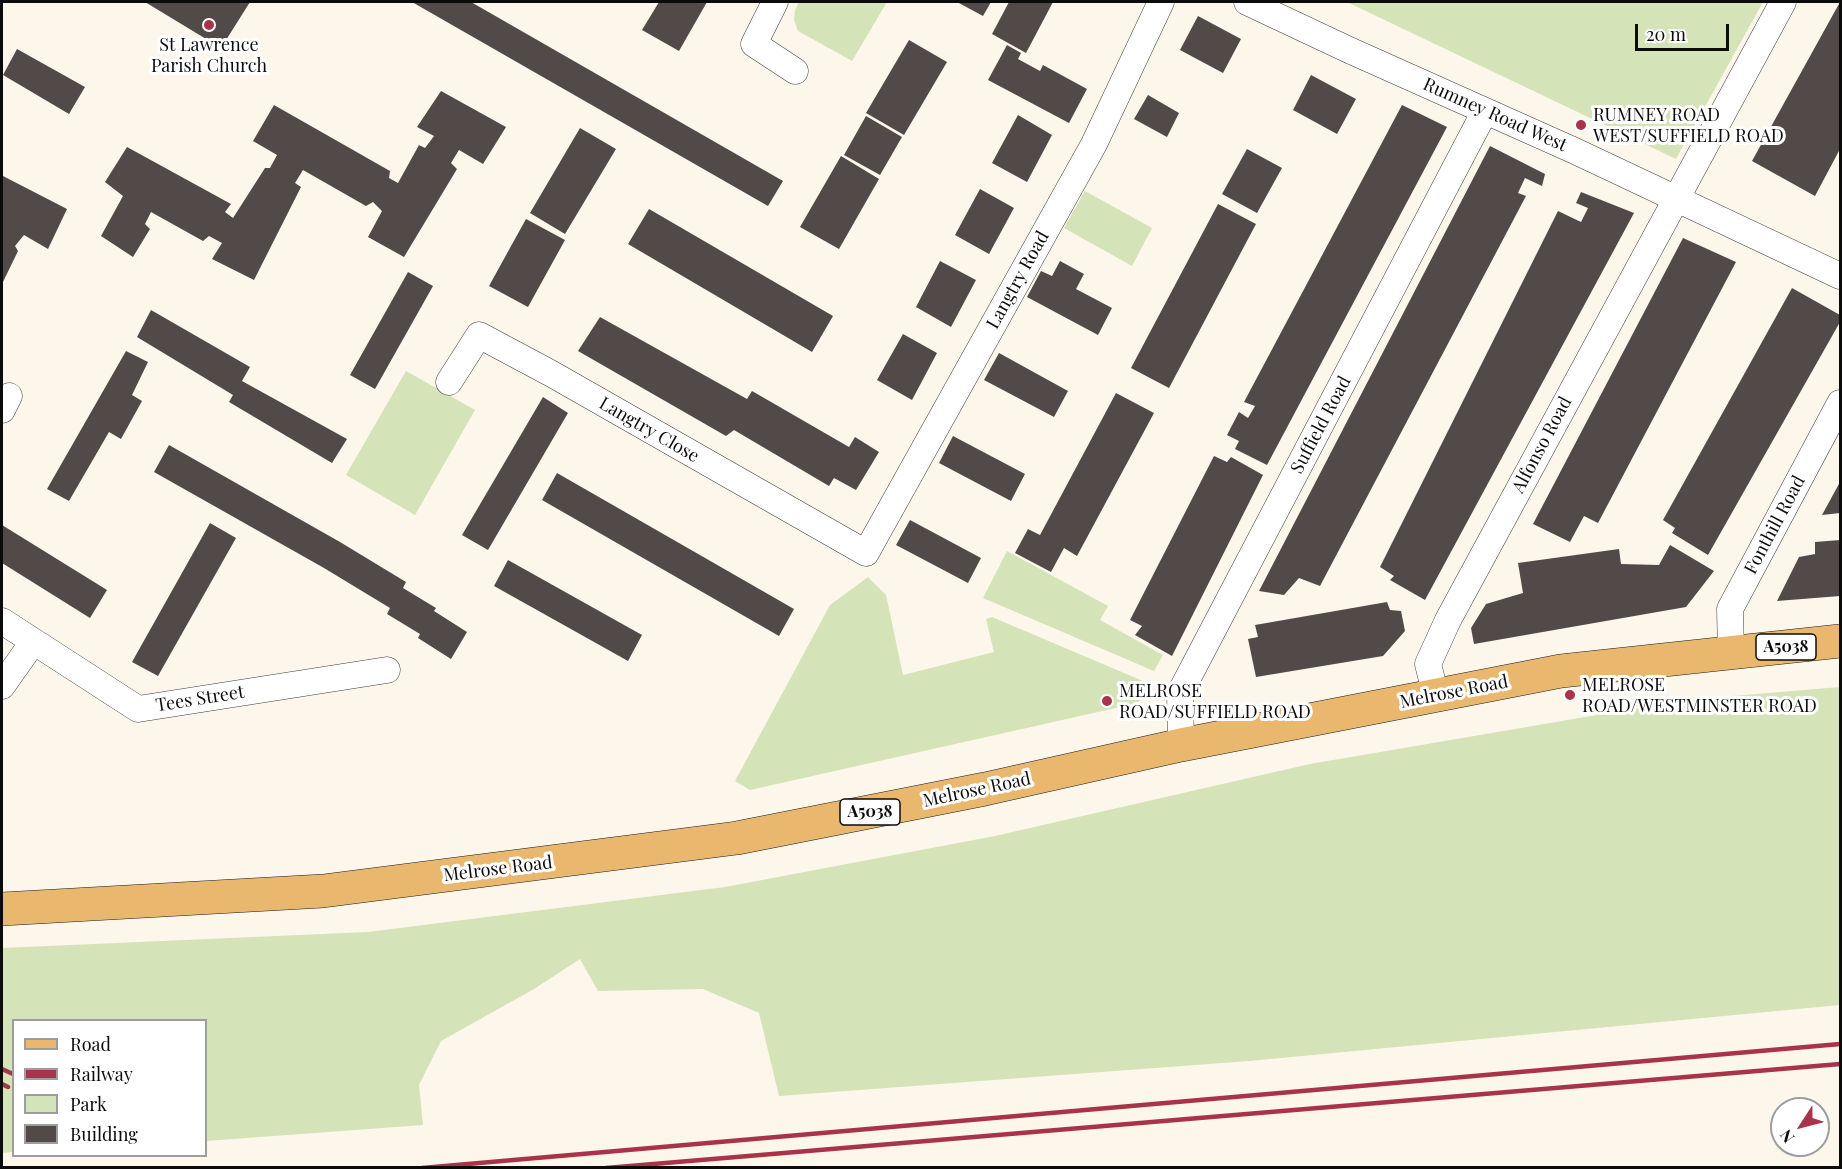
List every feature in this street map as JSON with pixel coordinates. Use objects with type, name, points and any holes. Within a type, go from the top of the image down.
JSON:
[{"type":"main road","name":"Melrose Road","points":[[2,909],[323,891],[728,840],[985,789],[1181,746],[1561,671],[1840,641]]},
{"type":"street","points":[[775,2],[754,44],[795,71]]},
{"type":"street","name":"Langtry Road","points":[[866,553],[1094,144],[1161,2]]},
{"type":"street","name":"Rumney Road West","points":[[1247,2],[1840,276]]},
{"type":"street","name":"Alfonso Road","points":[[1436,696],[1428,664],[1448,620],[1783,2]]},
{"type":"street","name":"Suffield Road","points":[[1181,746],[1179,693],[1485,111]]},
{"type":"street","name":"Langtry Close","points":[[448,382],[479,335],[552,374],[866,553]]},
{"type":"street","name":"Fonthill Road","points":[[1731,653],[1730,609],[1840,403]]},
{"type":"street","name":"Tees Street","points":[[2,621],[138,708],[387,670]]},
{"type":"street","points":[[2,686],[33,642]]},
{"type":"green space","points":[[799,2],[887,2],[852,61],[798,31],[794,20]]},
{"type":"green space","points":[[1347,2],[1763,2],[1676,159]]},
{"type":"green space","points":[[1085,191],[1152,228],[1132,266],[1064,228]]},
{"type":"green space","points":[[406,371],[475,410],[415,515],[346,475]]},
{"type":"green space","points":[[1007,551],[1108,606],[1100,620],[1163,655],[1154,671],[983,598]]},
{"type":"green space","points":[[868,577],[886,595],[903,675],[994,652],[986,619],[992,617],[1150,684],[1138,703],[750,790],[735,781],[830,605]]},
{"type":"green space","points":[[1840,687],[1840,1005],[1249,1061],[779,1096],[759,1013],[703,989],[598,991],[580,959],[534,989],[441,1041],[419,1085],[423,1125],[207,1141],[207,1019],[12,1019],[12,1152],[2,1153],[2,948],[368,932],[725,887],[995,836],[1310,764],[1685,700]]},
{"type":"building","name":"St Lawrence Parish Church","points":[[145,2],[250,2],[221,48]]},
{"type":"building","points":[[412,2],[471,2],[783,181],[768,206]]},
{"type":"building","points":[[659,2],[707,2],[679,51],[642,30]]},
{"type":"building","points":[[957,2],[991,2],[983,16]]},
{"type":"building","points":[[1009,2],[1053,2],[1026,53],[992,34]]},
{"type":"building","points":[[1840,2],[1840,149],[1815,196],[1752,161]]},
{"type":"building","points":[[1198,16],[1241,39],[1223,73],[1180,50]]},
{"type":"building","points":[[909,40],[947,62],[904,135],[866,113]]},
{"type":"building","points":[[1007,45],[1021,53],[1018,59],[1040,71],[1043,65],[1087,89],[1069,123],[988,80]]},
{"type":"building","points":[[17,49],[85,87],[69,114],[3,75]]},
{"type":"building","points":[[1311,75],[1356,99],[1337,134],[1293,110]]},
{"type":"building","points":[[441,91],[506,127],[483,164],[459,150],[451,163],[457,169],[404,257],[368,237],[382,211],[373,202],[366,206],[303,170],[295,183],[301,187],[254,280],[212,259],[222,243],[209,236],[203,241],[151,212],[145,224],[150,229],[133,257],[101,236],[123,196],[105,182],[127,147],[231,204],[225,212],[233,218],[265,168],[270,168],[277,155],[253,141],[274,105],[390,171],[389,178],[398,183],[419,145],[425,148],[434,136],[417,127]]},
{"type":"building","points":[[1148,95],[1179,113],[1167,137],[1134,119]]},
{"type":"building","points":[[1402,105],[1447,127],[1267,465],[1235,449],[1239,441],[1227,435],[1239,412],[1248,418],[1255,406],[1244,402]]},
{"type":"building","points":[[1018,115],[1052,135],[1027,182],[992,163]]},
{"type":"building","points":[[866,116],[902,137],[880,175],[844,155]]},
{"type":"building","points":[[580,128],[616,149],[565,234],[530,213]]},
{"type":"building","points":[[1490,146],[1545,174],[1542,186],[1525,178],[1518,193],[1526,196],[1320,586],[1299,578],[1284,595],[1259,591]]},
{"type":"building","points":[[1247,149],[1282,168],[1257,213],[1222,194]]},
{"type":"building","points":[[841,156],[879,179],[839,249],[800,227]]},
{"type":"building","points":[[3,176],[67,209],[48,249],[24,235],[15,246],[18,251],[2,284]]},
{"type":"building","points":[[980,189],[1014,208],[989,254],[955,235]]},
{"type":"building","points":[[1581,192],[1634,213],[1425,600],[1390,580],[1394,576],[1380,567],[1558,211],[1581,222],[1588,208],[1576,203]]},
{"type":"building","points":[[1218,204],[1256,224],[1169,388],[1131,368]]},
{"type":"building","points":[[649,209],[833,316],[812,352],[628,244]]},
{"type":"building","points":[[526,219],[565,240],[528,307],[489,286]]},
{"type":"building","points":[[1683,238],[1736,262],[1598,523],[1584,516],[1570,542],[1533,524]]},
{"type":"building","points":[[940,261],[976,280],[951,327],[916,307]]},
{"type":"building","points":[[1060,261],[1084,274],[1076,289],[1112,308],[1098,335],[1027,297],[1041,271],[1052,276]]},
{"type":"building","points":[[408,272],[433,286],[375,389],[350,375]]},
{"type":"building","points":[[1792,288],[1840,315],[1840,322],[1708,555],[1672,533],[1675,528],[1663,520]]},
{"type":"building","points":[[151,310],[250,367],[242,381],[347,439],[332,463],[229,402],[233,395],[137,337]]},
{"type":"building","points":[[600,317],[747,399],[752,391],[849,447],[855,437],[879,452],[856,490],[834,478],[829,486],[734,430],[726,436],[578,351]]},
{"type":"building","points":[[903,334],[937,353],[912,400],[877,380]]},
{"type":"building","points":[[126,351],[148,362],[132,395],[142,401],[121,439],[109,432],[69,501],[47,489]]},
{"type":"building","points":[[999,353],[1068,391],[1054,417],[984,380]]},
{"type":"building","points":[[1116,393],[1154,413],[1077,556],[1064,548],[1051,572],[1015,553],[1028,529],[1040,535]]},
{"type":"building","points":[[543,397],[568,413],[488,550],[462,535]]},
{"type":"building","points":[[953,436],[1025,474],[1011,501],[939,463]]},
{"type":"building","points":[[169,445],[406,582],[403,588],[436,608],[434,611],[467,632],[451,659],[418,638],[420,634],[387,614],[390,608],[154,472]]},
{"type":"building","points":[[1214,456],[1227,462],[1231,457],[1263,475],[1172,656],[1135,635],[1142,626],[1130,620]]},
{"type":"building","points":[[557,473],[794,609],[779,636],[542,500]]},
{"type":"building","points":[[1840,482],[1840,513],[1822,515]]},
{"type":"building","points":[[910,520],[981,558],[968,583],[896,545]]},
{"type":"building","points":[[210,523],[236,538],[158,676],[132,662]]},
{"type":"building","points":[[2,525],[107,590],[90,618],[2,563]]},
{"type":"building","points":[[1840,540],[1840,596],[1777,601],[1799,557],[1815,554],[1815,542]]},
{"type":"building","points":[[1670,545],[1714,571],[1686,607],[1474,644],[1471,628],[1486,604],[1523,593],[1518,563],[1619,549],[1621,564],[1659,565]]},
{"type":"building","points":[[508,560],[642,635],[628,661],[494,586]]},
{"type":"building","points":[[1387,602],[1390,610],[1401,611],[1405,631],[1383,656],[1256,677],[1248,639],[1258,637],[1255,625]]},
{"type":"railway","points":[[422,1168],[1840,1044]]},
{"type":"railway","points":[[606,1168],[1840,1064]]},
{"type":"railway","points":[[2,1069],[12,1074]]},
{"type":"railway","points":[[2,1084],[8,1087]]},
{"type":"place","name":"St Lawrence Parish Church","points":[[209,25]]},
{"type":"place","name":"RUMNEY ROAD WEST/SUFFIELD ROAD","points":[[1581,125]]},
{"type":"place","name":"MELROSE ROAD/WESTMINSTER ROAD","points":[[1570,695]]},
{"type":"place","name":"MELROSE ROAD/SUFFIELD ROAD","points":[[1107,701]]}]
